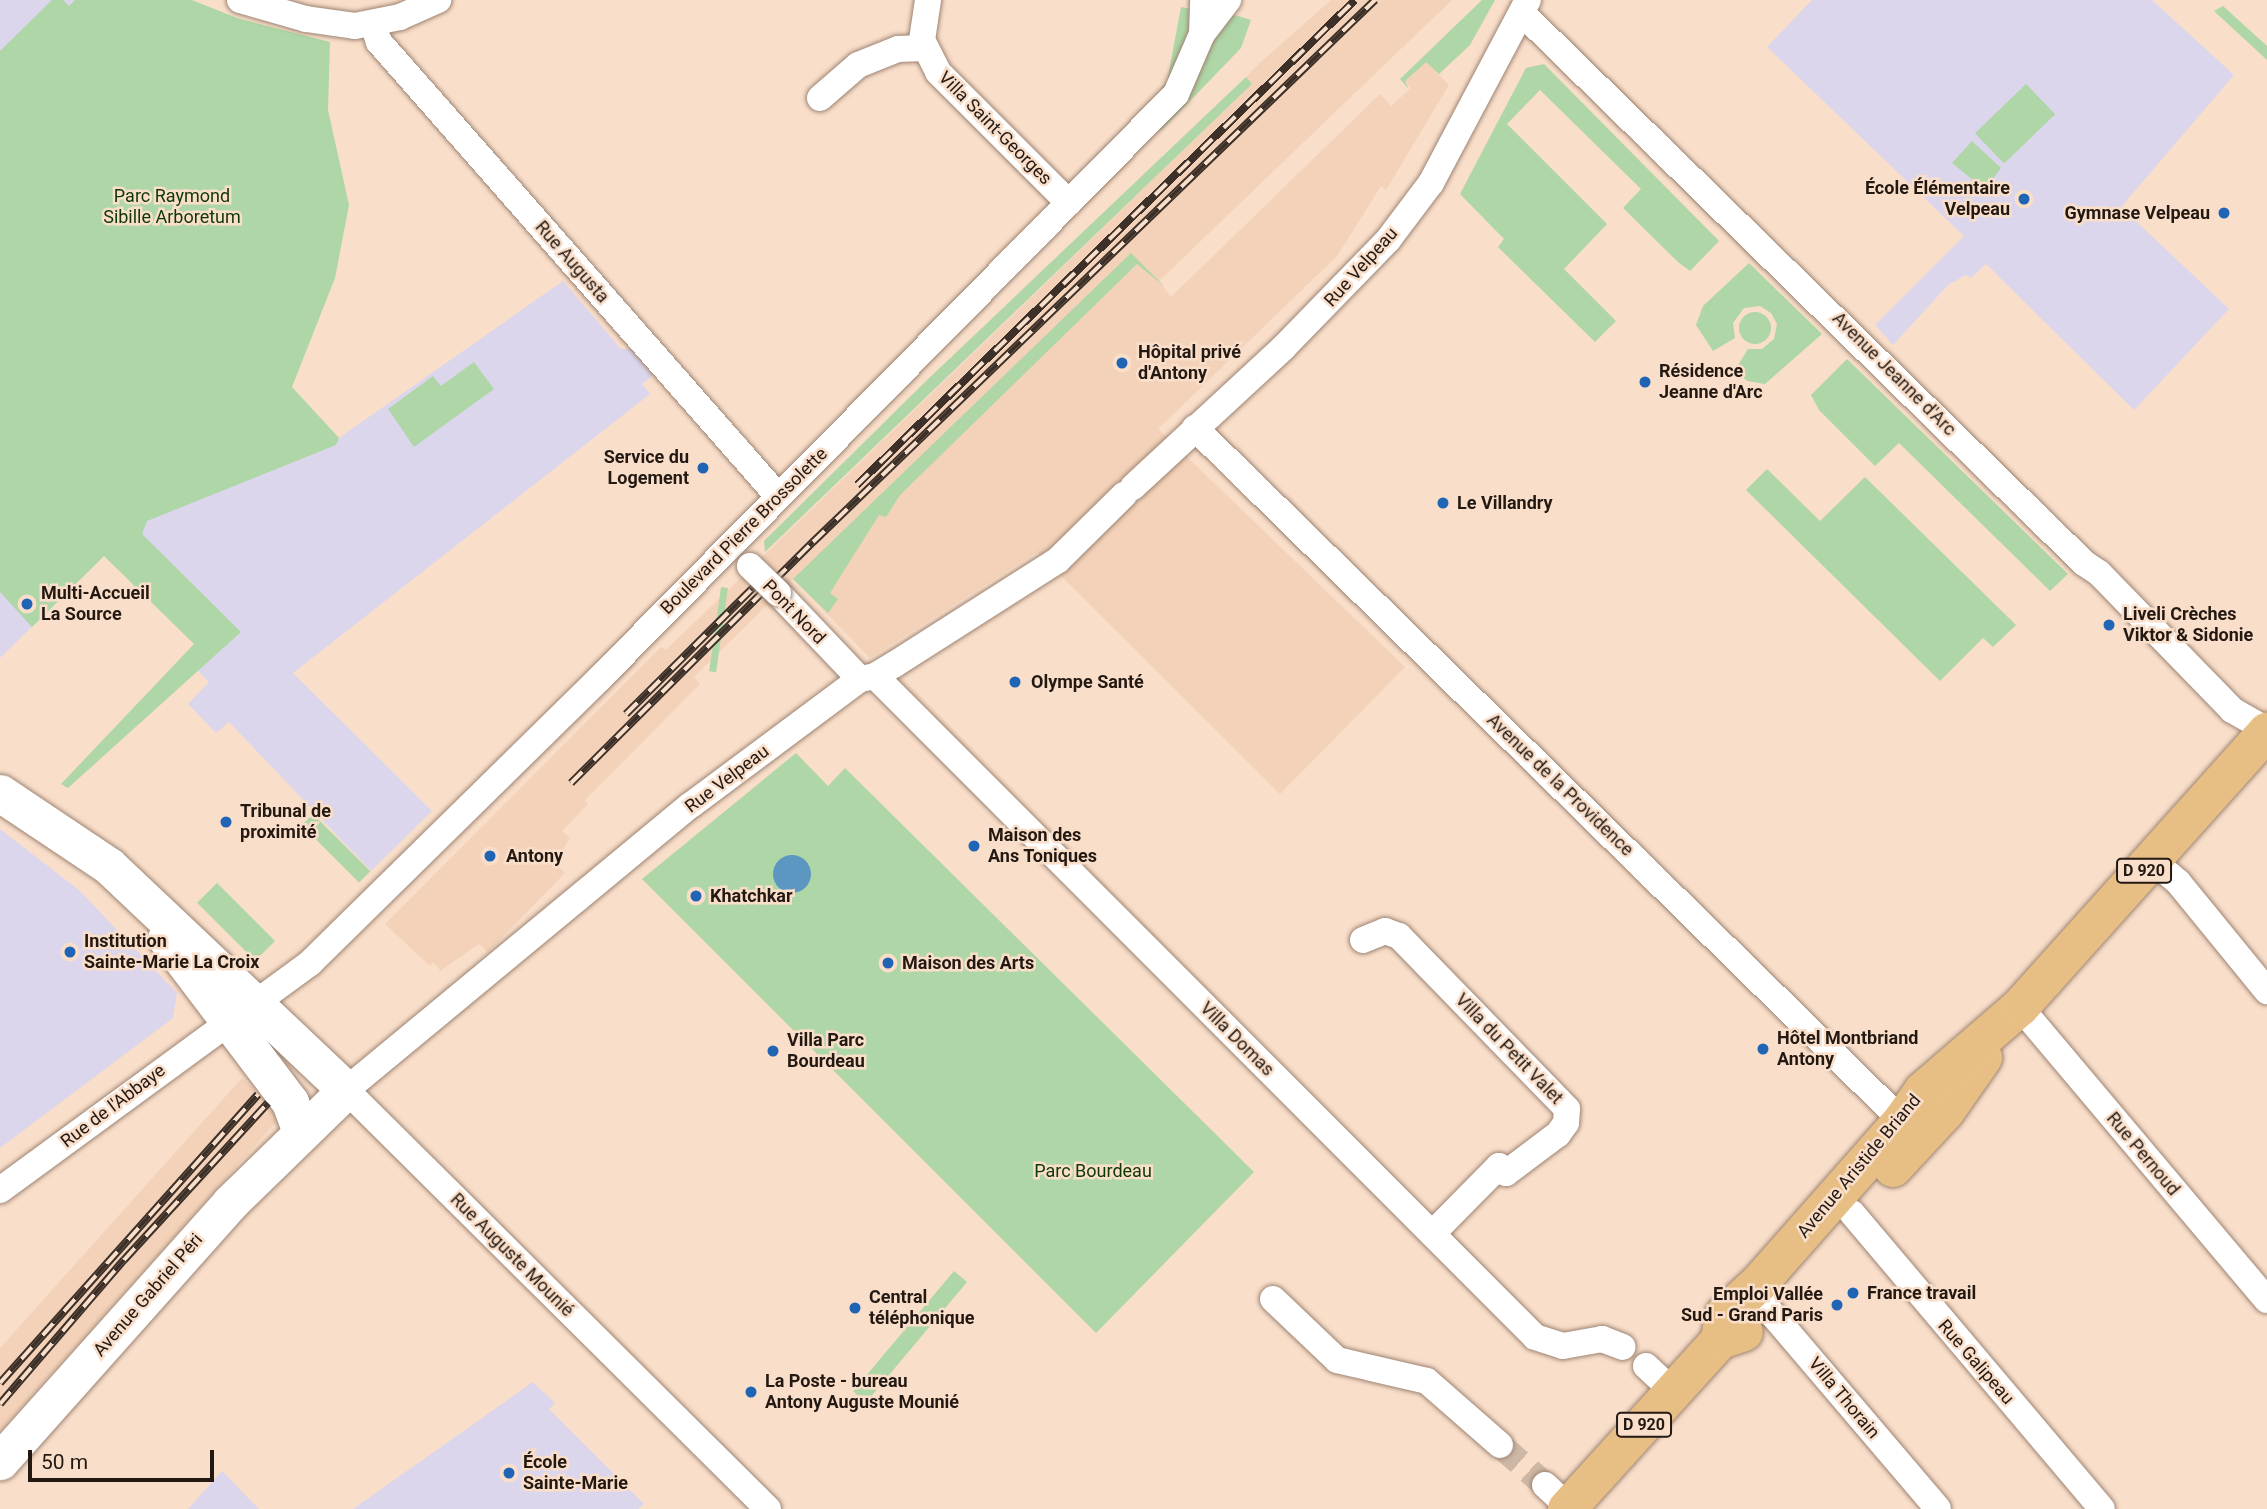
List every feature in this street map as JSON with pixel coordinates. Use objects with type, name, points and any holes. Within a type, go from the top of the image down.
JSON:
[{"type":"main road","name":"Avenue Aristide Briand","points":[[1560,1500],[1674,1392],[1720,1340],[1724,1315],[1764,1296],[1852,1213],[1905,1136],[1923,1091],[2020,1007],[2267,731]]},
{"type":"main road","points":[[0,793],[48,821],[125,880],[241,1012],[290,1102],[301,1133]]},
{"type":"main road","name":"Rue Auguste Mounié","points":[[241,1012],[346,1090]]},
{"type":"main road","name":"Avenue Gabriel Péri","points":[[0,1461],[230,1203],[346,1090]]},
{"type":"main road","name":"Avenue Aristide Briand","points":[[1764,1296],[1905,1136]]},
{"type":"street","points":[[240,0],[336,24],[373,24],[438,0]]},
{"type":"street","points":[[821,98],[858,65],[898,49],[925,48],[922,23],[928,0]]},
{"type":"street","name":"Boulevard Pierre Brossolette","points":[[241,1012],[337,937],[1176,94],[1202,34],[1203,0]]},
{"type":"street","points":[[1202,34],[1228,0]]},
{"type":"street","name":"Rue Velpeau","points":[[346,1090],[691,805],[868,678],[1058,560],[1128,491],[1301,331],[1388,240],[1431,183],[1525,7]]},
{"type":"street","name":"Avenue Jeanne d'Arc","points":[[1525,7],[2084,563],[2099,573],[2232,710],[2267,731]]},
{"type":"street","name":"Rue Augusta","points":[[373,24],[379,42],[778,496]]},
{"type":"street","name":"Villa Saint-Georges","points":[[925,48],[938,72],[1069,204]]},
{"type":"street","name":"Avenue de la Providence","points":[[1195,428],[1905,1136]]},
{"type":"street","name":"Pont Nord","points":[[729,545],[868,678]]},
{"type":"street","name":"Villa Domas","points":[[868,678],[1535,1337],[1563,1346],[1602,1339],[1623,1347]]},
{"type":"street","points":[[2153,861],[2183,888],[2267,991]]},
{"type":"street","name":"Villa du Petit Valet","points":[[1363,940],[1385,931],[1399,936],[1567,1109],[1566,1123],[1558,1134],[1506,1173],[1499,1166],[1432,1234]]},
{"type":"street","name":"Rue Pernoud","points":[[2020,1007],[2267,1300]]},
{"type":"street","name":"Rue de l'Abbaye","points":[[0,1189],[241,1012]]},
{"type":"street","name":"Rue Auguste Mounié","points":[[346,1090],[768,1509]]},
{"type":"street","name":"Rue Galipeau","points":[[1852,1213],[2102,1509]]},
{"type":"street","name":"Villa Thorain","points":[[1764,1296],[1938,1509]]},
{"type":"street","points":[[1273,1299],[1337,1360],[1427,1381],[1500,1445]]},
{"type":"street","points":[[1646,1367],[1674,1392]]},
{"type":"shaded area","points":[[0,0],[81,0],[0,96]]},
{"type":"shaded area","name":"Hôpital privé d'Antony","points":[[1331,0],[1452,0],[1159,281],[1171,297],[1380,94],[1391,106],[1411,88],[1405,81],[1426,61],[1449,85],[1386,190],[1381,186],[1337,256],[1158,429],[1405,667],[1280,794],[1037,552],[870,658],[793,579],[694,677],[700,684],[585,800],[588,804],[562,831],[570,838],[555,863],[565,873],[488,952],[479,944],[437,973],[440,969],[433,962],[430,966],[385,924],[661,647],[666,650],[1252,84],[1246,77]]},
{"type":"shaded area","name":"École Élémentaire Velpeau","points":[[1812,0],[2152,0],[2234,75],[2121,207],[2229,309],[2134,410],[1986,264],[1971,278],[1966,275],[1948,285],[1893,345],[1875,325],[1964,236],[1767,47]]},
{"type":"shaded area","points":[[563,281],[621,349],[631,349],[653,375],[642,384],[650,394],[293,673],[432,811],[371,871],[229,722],[216,733],[188,704],[209,682],[196,669],[211,656],[141,534],[147,520],[336,445],[339,438]]},
{"type":"shaded area","name":"Multi-Accueil La Source","points":[[0,535],[99,561],[0,658]]},
{"type":"shaded area","name":"Institution Sainte-Marie La Croix","points":[[0,829],[80,891],[177,993],[173,1018],[0,1148]]},
{"type":"shaded area","points":[[242,1078],[272,1106],[276,1122],[0,1431],[0,1348]]},
{"type":"shaded area","name":"École Sainte-Marie","points":[[533,1382],[555,1403],[549,1409],[644,1504],[638,1509],[353,1509]]},
{"type":"shaded area","points":[[222,1471],[259,1509],[188,1509]]},
{"type":"green space","name":"Parc Raymond Sibille Arboretum","points":[[52,0],[63,0],[69,6],[75,0],[192,0],[237,18],[330,42],[328,110],[349,205],[335,278],[292,387],[339,438],[336,445],[147,521],[142,534],[241,632],[68,788],[61,784],[194,644],[104,556],[32,627],[0,592],[0,51]]},
{"type":"green space","points":[[1482,0],[1495,0],[1470,45],[1439,74],[1426,62],[1405,81],[1409,89],[1400,79]]},
{"type":"green space","points":[[2223,6],[2267,46],[2267,60],[2214,11]]},
{"type":"green space","points":[[1181,7],[1197,10],[1169,92],[1161,88],[1167,82]]},
{"type":"green space","points":[[1235,15],[1251,20],[1241,48],[1161,131],[1157,124],[1226,19]]},
{"type":"green space","points":[[1544,64],[1719,241],[1690,271],[1678,262],[1623,208],[1641,189],[1540,90],[1507,124],[1607,224],[1564,269],[1616,321],[1595,342],[1498,247],[1504,239],[1460,194],[1526,68]]},
{"type":"green space","points":[[1246,77],[1252,84],[765,552],[764,541],[925,382]]},
{"type":"green space","points":[[2026,84],[2055,114],[2004,164],[1975,133]]},
{"type":"green space","points":[[1972,141],[2001,168],[1985,190],[1952,163]]},
{"type":"green space","points":[[1131,253],[1165,287],[1137,264],[900,495],[886,517],[879,515],[830,593],[838,599],[828,613],[793,579]]},
{"type":"green space","points":[[1749,263],[1822,334],[1765,384],[1747,381],[1735,370],[1748,349],[1762,349],[1774,339],[1777,324],[1771,313],[1760,306],[1744,308],[1733,323],[1735,338],[1713,351],[1696,325],[1703,306]]},
{"type":"green space","points":[[1755,312],[1766,317],[1771,328],[1766,339],[1755,344],[1744,339],[1739,328],[1744,317]]},
{"type":"green space","points":[[1847,359],[2068,574],[2050,591],[1899,443],[1875,466],[1819,410],[1811,395]]},
{"type":"green space","points":[[474,362],[494,389],[414,447],[388,409],[433,376],[441,386]]},
{"type":"green space","points":[[1767,469],[1820,521],[1865,477],[2016,625],[1993,647],[1983,638],[1940,681],[1746,490]]},
{"type":"green space","points":[[721,587],[728,588],[716,672],[709,671]]},
{"type":"green space","name":"Parc Bourdeau","points":[[796,753],[828,786],[845,768],[1254,1172],[1096,1333],[642,879]]},
{"type":"green space","points":[[313,814],[370,871],[359,883],[302,825]]},
{"type":"green space","points":[[217,883],[275,941],[255,961],[197,903]]},
{"type":"green space","points":[[954,1271],[967,1282],[866,1402],[853,1391]]},
{"type":"water","points":[[792,855],[805,861],[811,874],[805,887],[792,893],[779,887],[773,874],[779,861]]},
{"type":"tunnel","points":[[1500,1445],[1545,1485]]},
{"type":"railway","points":[[857,485],[1355,0]]},
{"type":"railway","points":[[571,783],[813,542],[1375,0]]},
{"type":"railway","points":[[626,714],[770,571]]},
{"type":"railway","points":[[0,1383],[258,1094]]},
{"type":"railway","points":[[0,1404],[124,1260],[268,1103]]},
{"type":"place","name":"École Élémentaire Velpeau","points":[[2024,199]]},
{"type":"place","name":"Gymnase Velpeau","points":[[2224,213]]},
{"type":"place","name":"Hôpital privé d'Antony","points":[[1122,363]]},
{"type":"place","name":"Résidence Jeanne d'Arc","points":[[1645,382]]},
{"type":"place","name":"Service du Logement","points":[[703,468]]},
{"type":"place","name":"Le Villandry","points":[[1443,503]]},
{"type":"place","name":"Multi-Accueil La Source","points":[[27,604]]},
{"type":"place","name":"Liveli Crèches Viktor & Sidonie","points":[[2109,625]]},
{"type":"place","name":"Olympe Santé","points":[[1015,682]]},
{"type":"place","name":"Tribunal de proximité","points":[[226,822]]},
{"type":"place","name":"Maison des Ans Toniques","points":[[974,846]]},
{"type":"place","name":"Antony","points":[[490,856]]},
{"type":"place","name":"Khatchkar","points":[[696,896]]},
{"type":"place","name":"Institution Sainte-Marie La Croix","points":[[70,952]]},
{"type":"place","name":"Maison des Arts","points":[[888,963]]},
{"type":"place","name":"Hôtel Montbriand Antony","points":[[1763,1049]]},
{"type":"place","name":"Villa Parc Bourdeau","points":[[773,1051]]},
{"type":"place","name":"France travail","points":[[1853,1293]]},
{"type":"place","name":"Emploi Vallée Sud - Grand Paris","points":[[1837,1305]]},
{"type":"place","name":"Central téléphonique","points":[[855,1308]]},
{"type":"place","name":"La Poste - bureau Antony Auguste Mounié","points":[[751,1392]]},
{"type":"place","name":"École Sainte-Marie","points":[[509,1473]]}]
